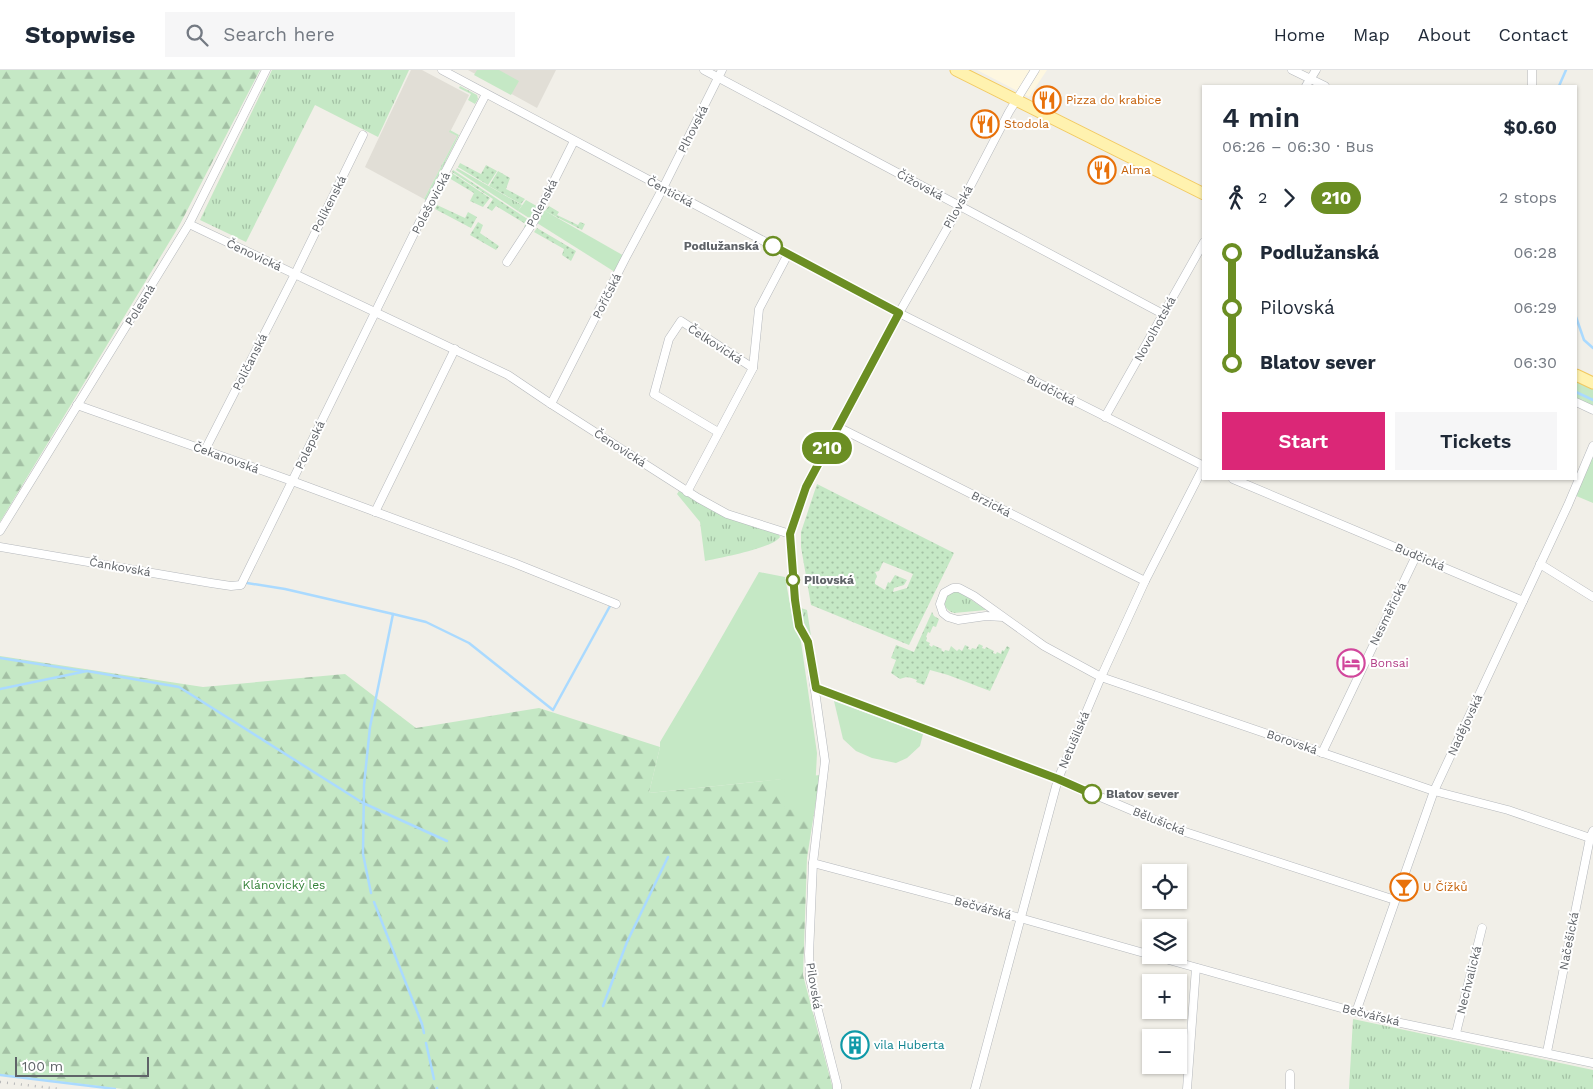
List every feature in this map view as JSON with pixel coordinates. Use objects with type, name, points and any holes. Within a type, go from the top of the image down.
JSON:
[{"type":"main road","points":[[956,70],[1202,193]]},
{"type":"main road","points":[[1577,375],[1593,383]]},
{"type":"street","name":"Polesná","points":[[0,531],[189,224],[266,70]]},
{"type":"street","name":"Čentická","points":[[442,70],[899,313]]},
{"type":"street","name":"Čížovská","points":[[704,70],[720,74],[960,206],[1163,314]]},
{"type":"street","name":"Pilovská","points":[[838,1088],[810,979],[809,954],[814,863],[825,762],[808,642],[799,626],[795,600],[790,534],[806,487],[899,313],[960,206],[1015,100],[1035,70]]},
{"type":"street","points":[[1292,70],[1309,83],[1316,70]]},
{"type":"street","points":[[1532,70],[1532,85]]},
{"type":"street","name":"Plhovská","points":[[663,188],[720,74]]},
{"type":"street","name":"Polešovická","points":[[376,311],[486,94]]},
{"type":"street","name":"Políkenská","points":[[295,274],[363,135]]},
{"type":"street","name":"Polenská","points":[[507,262],[534,221],[574,141]]},
{"type":"street","name":"Poříčská","points":[[551,404],[663,188]]},
{"type":"street","name":"Čenovická","points":[[189,224],[508,375],[687,492],[726,514],[790,534]]},
{"type":"street","name":"Novolhotská","points":[[1105,417],[1202,246]]},
{"type":"street","points":[[687,492],[753,368],[759,309],[788,254]]},
{"type":"street","name":"Poličanská","points":[[205,450],[295,274]]},
{"type":"street","name":"Polepská","points":[[243,582],[376,311]]},
{"type":"street","name":"Budčická","points":[[899,313],[1202,465]]},
{"type":"street","name":"Čelkovická","points":[[718,432],[654,394],[669,339],[681,321],[753,368]]},
{"type":"street","points":[[375,512],[455,349]]},
{"type":"street","points":[[1577,402],[1593,410]]},
{"type":"street","name":"Čekanovská","points":[[78,405],[292,481],[616,604]]},
{"type":"street","name":"Brzická","points":[[838,427],[1144,581]]},
{"type":"street","name":"Nadějovská","points":[[1356,1012],[1434,791],[1568,505],[1593,446]]},
{"type":"street","name":"Netušilská","points":[[975,1089],[1058,779],[1144,581],[1202,470]]},
{"type":"street","name":"Budčická","points":[[1235,480],[1523,601]]},
{"type":"street","name":"Čankovská","points":[[0,547],[210,583],[231,586],[243,582]]},
{"type":"street","name":"Nesměřická","points":[[1322,753],[1416,556]]},
{"type":"street","points":[[1540,564],[1593,597]]},
{"type":"street","name":"Borovská","points":[[1003,617],[986,616],[954,619],[943,613],[940,604],[947,590],[959,588],[974,596],[1044,646],[1101,677],[1434,791],[1508,810],[1592,836]]},
{"type":"street","name":"Bělušická","points":[[816,688],[1058,779],[1176,829],[1395,900]]},
{"type":"street","name":"Načešická","points":[[1547,1052],[1592,836]]},
{"type":"street","name":"Bečvářská","points":[[814,863],[1142,952]]},
{"type":"street","name":"Nechvalická","points":[[1456,1033],[1482,928]]},
{"type":"street","name":"Bečvářská","points":[[1182,964],[1377,1018],[1593,1063]]},
{"type":"street","points":[[1187,1089],[1196,968]]},
{"type":"street","points":[[1290,1074],[1290,1089]]},
{"type":"shaded area","points":[[411,70],[422,70],[469,95],[450,132],[457,136],[424,199],[365,167]]},
{"type":"shaded area","points":[[468,70],[556,70],[537,108]]},
{"type":"shaded area","points":[[977,70],[1047,70],[1029,97]]},
{"type":"green space","points":[[0,70],[260,70],[179,226],[0,522]]},
{"type":"green space","points":[[272,70],[409,70],[378,137],[315,105],[246,242],[200,220]]},
{"type":"green space","points":[[477,70],[499,70],[519,81],[511,95],[474,75]]},
{"type":"green space","points":[[460,86],[477,95],[478,99],[475,104],[468,100],[471,94],[459,88]]},
{"type":"green space","points":[[450,130],[459,135],[426,200],[424,199],[457,136],[449,132]]},
{"type":"green space","points":[[460,163],[481,174],[486,165],[497,171],[488,185],[458,167]]},
{"type":"green space","points":[[457,168],[522,205],[518,211],[456,170]]},
{"type":"green space","points":[[453,170],[532,222],[526,228],[524,227],[527,221],[524,223],[496,206],[492,211],[487,208],[493,199],[452,172]]},
{"type":"green space","points":[[498,171],[510,178],[506,189],[525,199],[521,204],[489,186]]},
{"type":"green space","points":[[452,173],[490,198],[483,207],[470,201],[474,193],[449,178]]},
{"type":"green space","points":[[526,200],[626,257],[618,274],[518,211]]},
{"type":"green space","points":[[437,205],[465,218],[468,212],[477,217],[471,228],[435,209]]},
{"type":"green space","points":[[549,206],[559,212],[557,215],[578,225],[580,222],[585,224],[582,230],[545,211]]},
{"type":"green space","points":[[478,222],[483,225],[480,233],[499,246],[496,250],[470,235]]},
{"type":"green space","points":[[537,228],[576,251],[571,261],[562,255],[564,249],[534,232]]},
{"type":"green space","points":[[1577,375],[1593,383],[1593,410],[1577,402]]},
{"type":"green space","points":[[1593,452],[1593,503],[1574,495]]},
{"type":"green space","points":[[817,484],[954,553],[909,645],[811,605],[801,547],[801,532]],"holes":[[[883,562],[913,574],[907,588],[893,592],[894,588],[904,585],[907,580],[895,575],[890,583],[888,582],[885,590],[875,584],[877,576],[875,572],[879,571]]]},
{"type":"green space","points":[[679,491],[723,515],[778,533],[780,537],[757,549],[705,561],[700,522],[677,494]]},
{"type":"green space","points":[[759,572],[785,577],[795,631],[800,635],[817,753],[814,812],[785,809],[784,779],[649,793],[660,742]]},
{"type":"green space","points":[[956,591],[986,610],[951,612],[946,608],[945,601],[947,595]]},
{"type":"green space","points":[[801,608],[807,610],[811,636],[803,621]]},
{"type":"green space","points":[[932,612],[939,619],[936,627],[933,626],[926,637],[926,641],[932,647],[933,645],[944,652],[945,650],[949,651],[951,646],[957,651],[959,649],[962,651],[965,645],[971,650],[972,648],[976,649],[979,644],[983,646],[982,648],[985,649],[986,647],[996,654],[997,652],[1001,654],[1002,650],[1004,651],[1007,646],[1010,648],[990,691],[930,670],[924,685],[910,678],[900,679],[891,673],[896,660],[891,658],[896,645],[914,652]]},
{"type":"green space","name":"Klánovický les","points":[[0,656],[203,687],[345,674],[416,728],[539,708],[660,747],[649,793],[820,775],[807,858],[803,975],[833,1089],[123,1089],[0,1074]]},
{"type":"green space","points":[[834,701],[923,734],[920,746],[907,758],[896,763],[872,758],[856,751],[843,739]]},
{"type":"green space","points":[[1353,1019],[1593,1070],[1593,1089],[1349,1089]]},
{"type":"waterway","points":[[1559,85],[1566,70]]},
{"type":"waterway","points":[[1577,320],[1584,340],[1593,348]]},
{"type":"waterway","points":[[1577,392],[1593,400]]},
{"type":"waterway","points":[[247,583],[285,589],[393,614],[370,727],[364,785],[363,854],[371,893]]},
{"type":"waterway","points":[[393,614],[426,622],[469,643],[553,710],[610,606]]},
{"type":"waterway","points":[[0,658],[83,671]]},
{"type":"waterway","points":[[0,689],[87,671],[179,687],[363,803],[447,841]]},
{"type":"waterway","points":[[603,1006],[627,942],[668,857]]},
{"type":"waterway","points":[[374,902],[424,1033]]},
{"type":"waterway","points":[[426,1043],[434,1079]]},
{"type":"waterway","points":[[0,1075],[115,1089]]},
{"type":"railway","points":[[0,1082],[60,1089]]},
{"type":"bus line","name":"210","points":[[773,246],[899,313],[806,487],[790,534],[799,626],[808,642],[816,688],[1058,779],[1092,794]]},
{"type":"place","name":"Pizza do krabice","points":[[1047,100]]},
{"type":"place","name":"Stodola","points":[[985,124]]},
{"type":"place","name":"Alma","points":[[1102,170]]},
{"type":"place","name":"Podlužanská","points":[[773,246]]},
{"type":"place","name":"Pilovská","points":[[793,580]]},
{"type":"place","name":"Bonsai","points":[[1351,663]]},
{"type":"place","name":"Blatov sever","points":[[1092,794]]},
{"type":"place","name":"U Čížků","points":[[1404,887]]},
{"type":"place","name":"vila Huberta","points":[[855,1045]]}]
